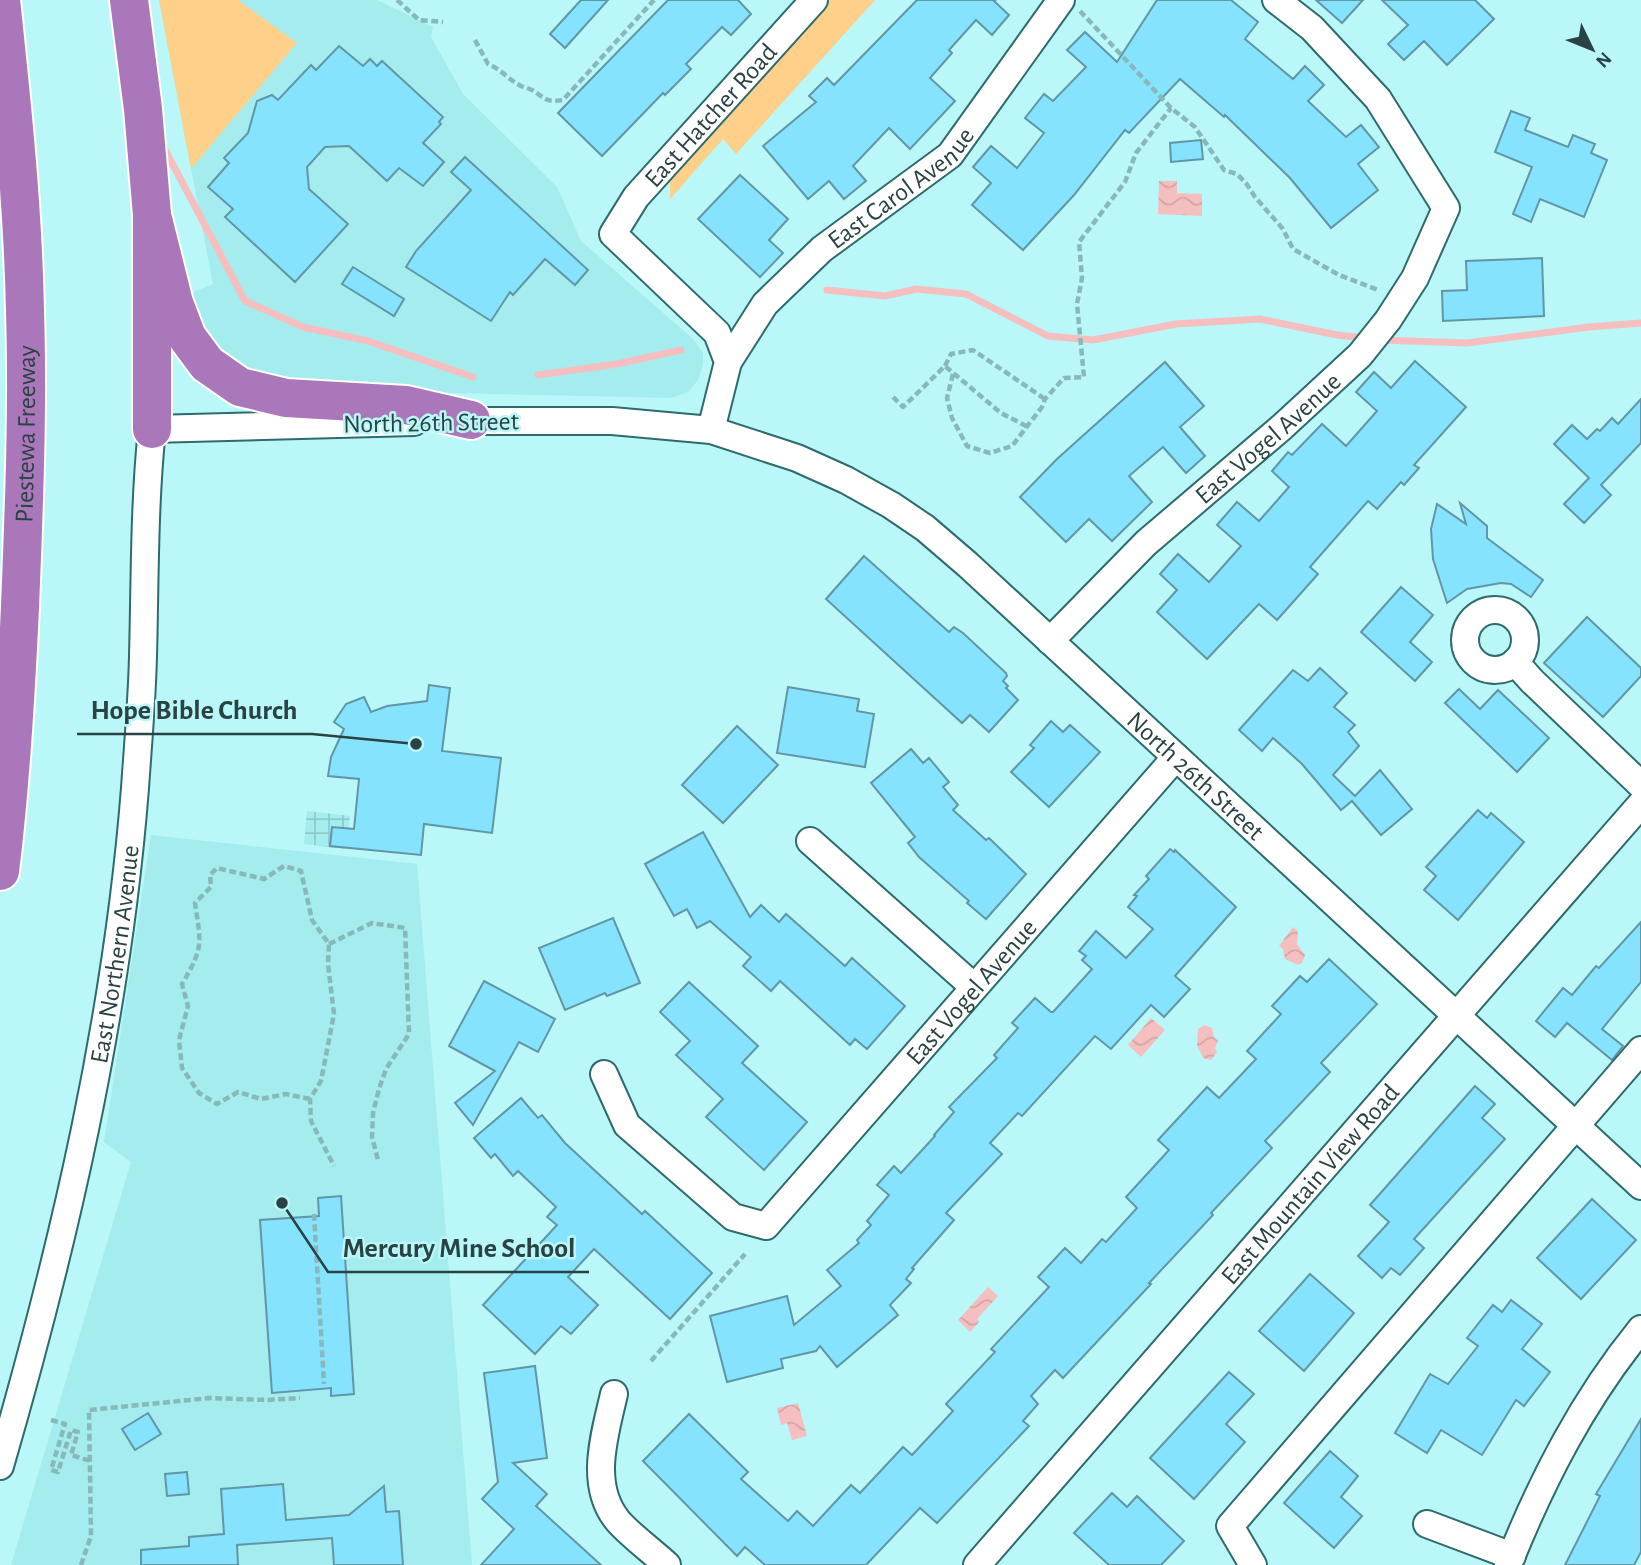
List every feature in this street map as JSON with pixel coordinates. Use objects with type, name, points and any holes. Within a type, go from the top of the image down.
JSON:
[{"type":"highway","name":"Piestewa Freeway","points":[[0,871],[16,673],[26,383],[20,207],[1,0]]},
{"type":"highway","points":[[129,0],[143,109],[152,215],[152,429]]},
{"type":"highway","points":[[152,215],[174,303],[187,337],[207,363],[240,387],[286,398],[407,405],[471,420]]},
{"type":"street","name":"East Hatcher Road","points":[[728,362],[714,328],[660,281],[613,234],[636,197],[814,0]]},
{"type":"street","name":"East Vogel Avenue","points":[[1050,641],[1146,543],[1282,427],[1360,355],[1395,311],[1415,278],[1446,208],[1378,99],[1312,28],[1276,0]]},
{"type":"street","name":"East Carol Avenue","points":[[728,362],[765,304],[822,248],[950,155],[1068,3]]},
{"type":"street","points":[[711,430],[728,362]]},
{"type":"street","name":"North 26th Street","points":[[152,429],[471,420],[612,421],[711,430],[797,458],[846,480],[891,505],[934,535],[1641,1186]]},
{"type":"street","name":"East Northern Avenue","points":[[0,1466],[56,1264],[91,1099],[117,944],[135,790],[143,659],[147,474],[152,429]]},
{"type":"street","points":[[1515,662],[1641,785]]},
{"type":"street","name":"East Vogel Avenue","points":[[604,1074],[627,1125],[733,1217],[766,1226],[1176,757]]},
{"type":"street","name":"East Mountain View Road","points":[[986,1562],[1641,804]]},
{"type":"street","points":[[810,841],[974,988]]},
{"type":"street","points":[[1253,1565],[1230,1526],[1641,1050]]},
{"type":"street","points":[[1427,1524],[1510,1561],[1543,1482],[1592,1394],[1641,1329]]},
{"type":"street","points":[[614,1394],[600,1473],[603,1496],[618,1521],[667,1565]]},
{"type":"path","points":[[397,0],[419,20],[443,22]]},
{"type":"path","points":[[475,40],[488,64],[499,68],[540,98],[553,102],[563,100],[654,0]]},
{"type":"path","points":[[1068,3],[1171,108],[1195,127],[1224,170],[1237,174],[1283,229],[1293,249],[1395,311]]},
{"type":"path","points":[[953,374],[947,398],[952,418],[967,446],[990,453],[1012,446],[1028,427],[1045,399],[1064,378],[1084,377],[1077,304],[1083,278],[1079,242],[1125,182],[1136,153],[1171,108]]},
{"type":"path","points":[[893,397],[902,407],[945,366],[951,354],[973,350],[1045,399]]},
{"type":"path","points":[[945,366],[1001,413],[1028,427]]},
{"type":"path","points":[[310,1099],[286,1094],[261,1099],[238,1092],[217,1104],[199,1093],[182,1068],[179,1040],[188,1006],[182,984],[198,957],[200,939],[195,903],[211,887],[210,875],[217,867],[264,879],[284,866],[301,872],[313,920],[329,944],[328,964],[334,1014],[321,1082],[310,1099],[311,1121],[334,1167]]},
{"type":"path","points":[[329,944],[373,923],[405,929],[409,1034],[386,1069],[373,1113],[372,1137],[378,1160]]},
{"type":"path","points":[[314,1214],[324,1384]]},
{"type":"path","points":[[651,1362],[745,1254]]},
{"type":"path","points":[[81,1565],[91,1536],[89,1410],[210,1398],[300,1398]]},
{"type":"path","points":[[51,1420],[65,1424],[51,1470],[58,1472],[71,1430],[78,1432],[71,1455],[91,1461]]},
{"type":"shaded area","points":[[159,0],[377,0],[433,27],[431,37],[463,94],[557,187],[581,241],[693,339],[703,353],[698,380],[688,392],[671,398],[367,391],[256,381],[214,352],[186,295],[213,284]]},
{"type":"shaded area","points":[[159,0],[238,0],[297,43],[191,169]]},
{"type":"shaded area","points":[[830,0],[875,0],[736,154],[723,139],[670,199],[670,180],[676,168]]},
{"type":"shaded area","points":[[307,811],[350,816],[346,849],[304,844]]},
{"type":"shaded area","points":[[151,835],[417,864],[472,1565],[11,1565],[131,1162],[104,1142]]},
{"type":"water","points":[[1159,181],[1177,181],[1177,193],[1202,194],[1202,216],[1158,214]]},
{"type":"water","points":[[1293,927],[1298,931],[1297,944],[1305,955],[1302,963],[1298,965],[1285,959],[1283,949],[1279,946]]},
{"type":"water","points":[[1151,1018],[1165,1030],[1141,1057],[1128,1045]]},
{"type":"water","points":[[1205,1025],[1212,1028],[1218,1041],[1215,1048],[1217,1052],[1211,1060],[1203,1058],[1197,1045],[1198,1029]]},
{"type":"water","points":[[988,1287],[998,1296],[977,1319],[979,1322],[970,1332],[958,1320]]},
{"type":"water","points":[[798,1403],[807,1436],[792,1440],[787,1423],[781,1425],[777,1408]]},
{"type":"building","points":[[581,0],[608,0],[565,48],[550,34]]},
{"type":"building","points":[[668,0],[738,0],[751,14],[731,35],[722,27],[686,64],[691,69],[665,95],[663,93],[602,156],[558,113]]},
{"type":"building","points":[[917,0],[996,0],[994,1],[1009,15],[992,35],[976,20],[949,50],[952,53],[930,78],[955,101],[910,149],[889,128],[853,166],[866,181],[844,199],[829,181],[808,199],[763,146],[816,102],[809,96],[827,78],[834,85]]},
{"type":"building","points":[[1157,0],[1231,0],[1258,22],[1245,39],[1293,79],[1305,66],[1324,85],[1308,101],[1346,137],[1361,125],[1379,147],[1358,164],[1378,190],[1331,228],[1290,178],[1225,115],[1224,117],[1180,79],[1129,133],[1125,130],[1074,195],[1023,250],[972,205],[991,183],[973,167],[991,146],[1017,168],[1044,133],[1025,118],[1044,94],[1053,101],[1086,67],[1067,50],[1085,32],[1117,62]]},
{"type":"building","points":[[1316,0],[1363,0],[1342,23]]},
{"type":"building","points":[[1382,0],[1475,0],[1494,19],[1447,65],[1424,41],[1404,60],[1388,44],[1408,25]]},
{"type":"building","points":[[339,46],[363,66],[370,59],[377,66],[382,61],[443,117],[439,122],[441,124],[423,143],[444,162],[423,186],[399,168],[387,181],[349,146],[325,147],[307,167],[309,189],[348,224],[295,282],[225,217],[233,209],[208,187],[229,163],[224,158],[248,133],[257,101],[272,95],[278,100],[311,65],[316,70]]},
{"type":"building","points":[[1511,111],[1530,118],[1525,130],[1568,147],[1573,135],[1595,144],[1591,153],[1607,160],[1584,217],[1540,199],[1531,222],[1513,214],[1532,167],[1495,152]]},
{"type":"building","points":[[1201,140],[1203,159],[1171,162],[1170,143]]},
{"type":"building","points":[[465,157],[588,270],[575,285],[545,259],[513,295],[510,292],[491,321],[406,267],[416,251],[471,190],[451,172]]},
{"type":"building","points":[[740,175],[788,219],[769,240],[783,253],[760,277],[698,219]]},
{"type":"building","points":[[1542,258],[1544,316],[1443,321],[1442,291],[1467,290],[1466,261]]},
{"type":"building","points":[[353,267],[404,299],[394,316],[342,284]]},
{"type":"building","points":[[1415,361],[1466,407],[1414,465],[1419,468],[1404,485],[1401,482],[1377,509],[1368,501],[1310,567],[1318,574],[1277,620],[1259,604],[1207,659],[1157,612],[1177,590],[1160,574],[1178,554],[1209,582],[1241,546],[1217,525],[1237,502],[1259,521],[1289,487],[1272,471],[1288,452],[1292,455],[1322,424],[1346,446],[1377,411],[1356,392],[1374,372],[1391,388]]},
{"type":"building","points":[[1165,362],[1204,406],[1180,427],[1205,456],[1186,473],[1163,447],[1129,476],[1152,502],[1112,541],[1089,519],[1066,542],[1020,497],[1057,459]]},
{"type":"building","points":[[1641,399],[1641,443],[1601,485],[1611,495],[1584,523],[1564,504],[1589,478],[1554,444],[1572,425],[1587,439],[1597,429],[1600,431],[1612,418],[1618,424]]},
{"type":"building","points":[[1460,503],[1487,526],[1487,538],[1543,580],[1531,597],[1511,584],[1501,583],[1467,589],[1447,603],[1433,559],[1431,529],[1437,504],[1466,524]]},
{"type":"building","points":[[864,556],[949,632],[954,627],[963,633],[1006,673],[1003,681],[1008,686],[1006,688],[1018,700],[989,732],[970,715],[962,723],[826,599]]},
{"type":"building","points":[[1401,587],[1433,615],[1410,642],[1432,662],[1415,681],[1361,632]]},
{"type":"building","points":[[1587,617],[1641,668],[1641,676],[1603,717],[1544,663]]},
{"type":"building","points":[[1320,668],[1347,693],[1334,707],[1355,725],[1348,732],[1359,746],[1333,775],[1355,796],[1380,770],[1412,809],[1381,835],[1352,801],[1341,810],[1302,764],[1273,738],[1262,751],[1239,730],[1293,670],[1308,681]]},
{"type":"building","points":[[429,685],[450,688],[442,751],[501,758],[492,833],[424,824],[421,855],[330,846],[332,827],[354,829],[359,779],[328,776],[331,757],[344,729],[334,722],[346,704],[364,697],[371,712],[387,706],[427,701]]},
{"type":"building","points":[[788,687],[859,699],[857,711],[874,714],[865,767],[777,753]]},
{"type":"building","points":[[1459,689],[1480,709],[1498,690],[1549,738],[1517,772],[1445,703]]},
{"type":"building","points":[[1051,721],[1063,732],[1070,725],[1100,752],[1049,807],[1011,772],[1034,748],[1030,745]]},
{"type":"building","points":[[737,726],[778,765],[723,823],[682,785]]},
{"type":"building","points":[[911,749],[923,763],[929,758],[949,782],[943,787],[958,805],[953,810],[986,840],[989,838],[1026,874],[986,919],[919,857],[908,843],[915,837],[871,783]]},
{"type":"building","points":[[1478,810],[1487,818],[1491,813],[1524,842],[1458,920],[1424,890],[1436,876],[1426,867]]},
{"type":"building","points":[[703,832],[750,917],[761,905],[779,922],[786,914],[845,966],[852,958],[905,1006],[867,1049],[855,1039],[850,1045],[780,981],[771,991],[743,966],[751,957],[710,921],[697,928],[687,909],[674,916],[645,864]]},
{"type":"building","points":[[1170,849],[1174,852],[1175,850],[1236,907],[1175,976],[1190,989],[1164,1017],[1151,1005],[1111,1049],[1095,1036],[1022,1116],[1018,1113],[990,1143],[1002,1154],[946,1213],[954,1220],[912,1268],[914,1269],[906,1279],[911,1283],[890,1305],[898,1315],[837,1367],[820,1346],[816,1351],[781,1359],[783,1368],[727,1382],[710,1316],[787,1296],[794,1325],[841,1286],[827,1270],[859,1243],[857,1240],[871,1225],[867,1221],[889,1195],[877,1185],[894,1166],[901,1173],[935,1136],[954,1112],[949,1107],[997,1058],[994,1055],[1018,1028],[1012,1023],[1035,998],[1053,1012],[1092,969],[1082,960],[1086,956],[1079,951],[1096,931],[1126,958],[1153,929],[1128,907],[1137,896],[1134,895],[1149,879],[1146,876]]},
{"type":"building","points":[[613,918],[640,983],[607,996],[605,993],[565,1010],[539,948]]},
{"type":"building","points":[[1641,922],[1641,982],[1602,1029],[1623,1046],[1612,1060],[1567,1023],[1555,1037],[1536,1021],[1563,988],[1572,995],[1596,966],[1599,968]]},
{"type":"building","points":[[1329,959],[1377,1004],[1321,1063],[1330,1072],[1265,1141],[1272,1148],[1211,1213],[1213,1215],[1149,1283],[1151,1284],[1063,1378],[1055,1370],[1031,1396],[1038,1404],[1023,1421],[1029,1426],[937,1523],[920,1508],[866,1565],[765,1565],[745,1547],[737,1556],[643,1461],[689,1414],[748,1472],[741,1479],[788,1521],[797,1511],[813,1526],[851,1485],[860,1493],[903,1447],[912,1455],[953,1411],[946,1404],[995,1352],[991,1349],[1049,1287],[1038,1277],[1065,1248],[1081,1263],[1102,1239],[1106,1242],[1137,1208],[1126,1197],[1169,1150],[1158,1140],[1207,1087],[1219,1098],[1256,1059],[1247,1051],[1281,1014],[1272,1006],[1300,976],[1307,982]]},
{"type":"building","points":[[484,981],[555,1019],[538,1052],[519,1042],[473,1125],[455,1103],[495,1071],[449,1046]]},
{"type":"building","points":[[689,982],[758,1046],[742,1063],[807,1122],[764,1170],[706,1117],[723,1099],[676,1055],[690,1041],[660,1012]]},
{"type":"building","points":[[1475,1086],[1495,1104],[1482,1118],[1505,1139],[1414,1239],[1424,1248],[1400,1275],[1391,1268],[1382,1278],[1358,1256],[1389,1222],[1370,1205]]},
{"type":"building","points":[[521,1098],[538,1118],[542,1115],[565,1143],[642,1214],[645,1211],[712,1273],[670,1319],[594,1249],[568,1277],[598,1305],[571,1334],[561,1326],[535,1354],[483,1305],[557,1225],[547,1217],[556,1207],[518,1171],[513,1176],[495,1154],[491,1158],[474,1138]]},
{"type":"building","points":[[341,1196],[354,1394],[331,1396],[331,1388],[272,1393],[260,1220],[319,1216],[318,1198]]},
{"type":"building","points":[[1592,1199],[1636,1240],[1581,1299],[1537,1258]]},
{"type":"building","points":[[1310,1274],[1354,1313],[1304,1371],[1259,1331]]},
{"type":"building","points":[[1511,1300],[1542,1324],[1522,1349],[1550,1372],[1524,1406],[1516,1400],[1482,1455],[1441,1430],[1427,1453],[1395,1433],[1430,1374],[1448,1384],[1478,1346],[1467,1338],[1493,1305],[1502,1312]]},
{"type":"building","points":[[535,1366],[547,1458],[513,1463],[547,1494],[536,1506],[601,1565],[481,1565],[514,1529],[482,1499],[498,1482],[484,1373]]},
{"type":"building","points":[[1229,1372],[1254,1394],[1226,1424],[1245,1442],[1194,1499],[1150,1458]]},
{"type":"building","points":[[148,1413],[161,1434],[135,1450],[122,1429]]},
{"type":"building","points":[[1641,1419],[1641,1552],[1634,1565],[1565,1565],[1600,1496],[1596,1494]]},
{"type":"building","points":[[1330,1451],[1358,1476],[1341,1497],[1362,1516],[1334,1548],[1284,1503]]},
{"type":"building","points":[[187,1472],[189,1494],[167,1496],[165,1474]]},
{"type":"building","points":[[283,1484],[286,1520],[349,1515],[384,1486],[386,1512],[399,1511],[403,1565],[334,1565],[332,1538],[237,1545],[238,1565],[141,1565],[141,1550],[189,1546],[189,1537],[224,1534],[221,1489]]},
{"type":"building","points":[[1112,1493],[1127,1507],[1137,1496],[1184,1541],[1161,1565],[1109,1565],[1074,1533]]},
{"type":"waterway","points":[[162,144],[245,301],[303,327],[368,341],[473,377]]},
{"type":"waterway","points":[[827,290],[885,296],[916,289],[966,294],[1048,336],[1093,340],[1176,324],[1260,319],[1365,338]]},
{"type":"waterway","points":[[1380,340],[1467,343],[1641,323]]},
{"type":"waterway","points":[[538,375],[617,364],[681,350]]},
{"type":"place","name":"Hope Bible Church","points":[[416,744]]},
{"type":"place","name":"Mercury Mine School","points":[[282,1203]]}]
